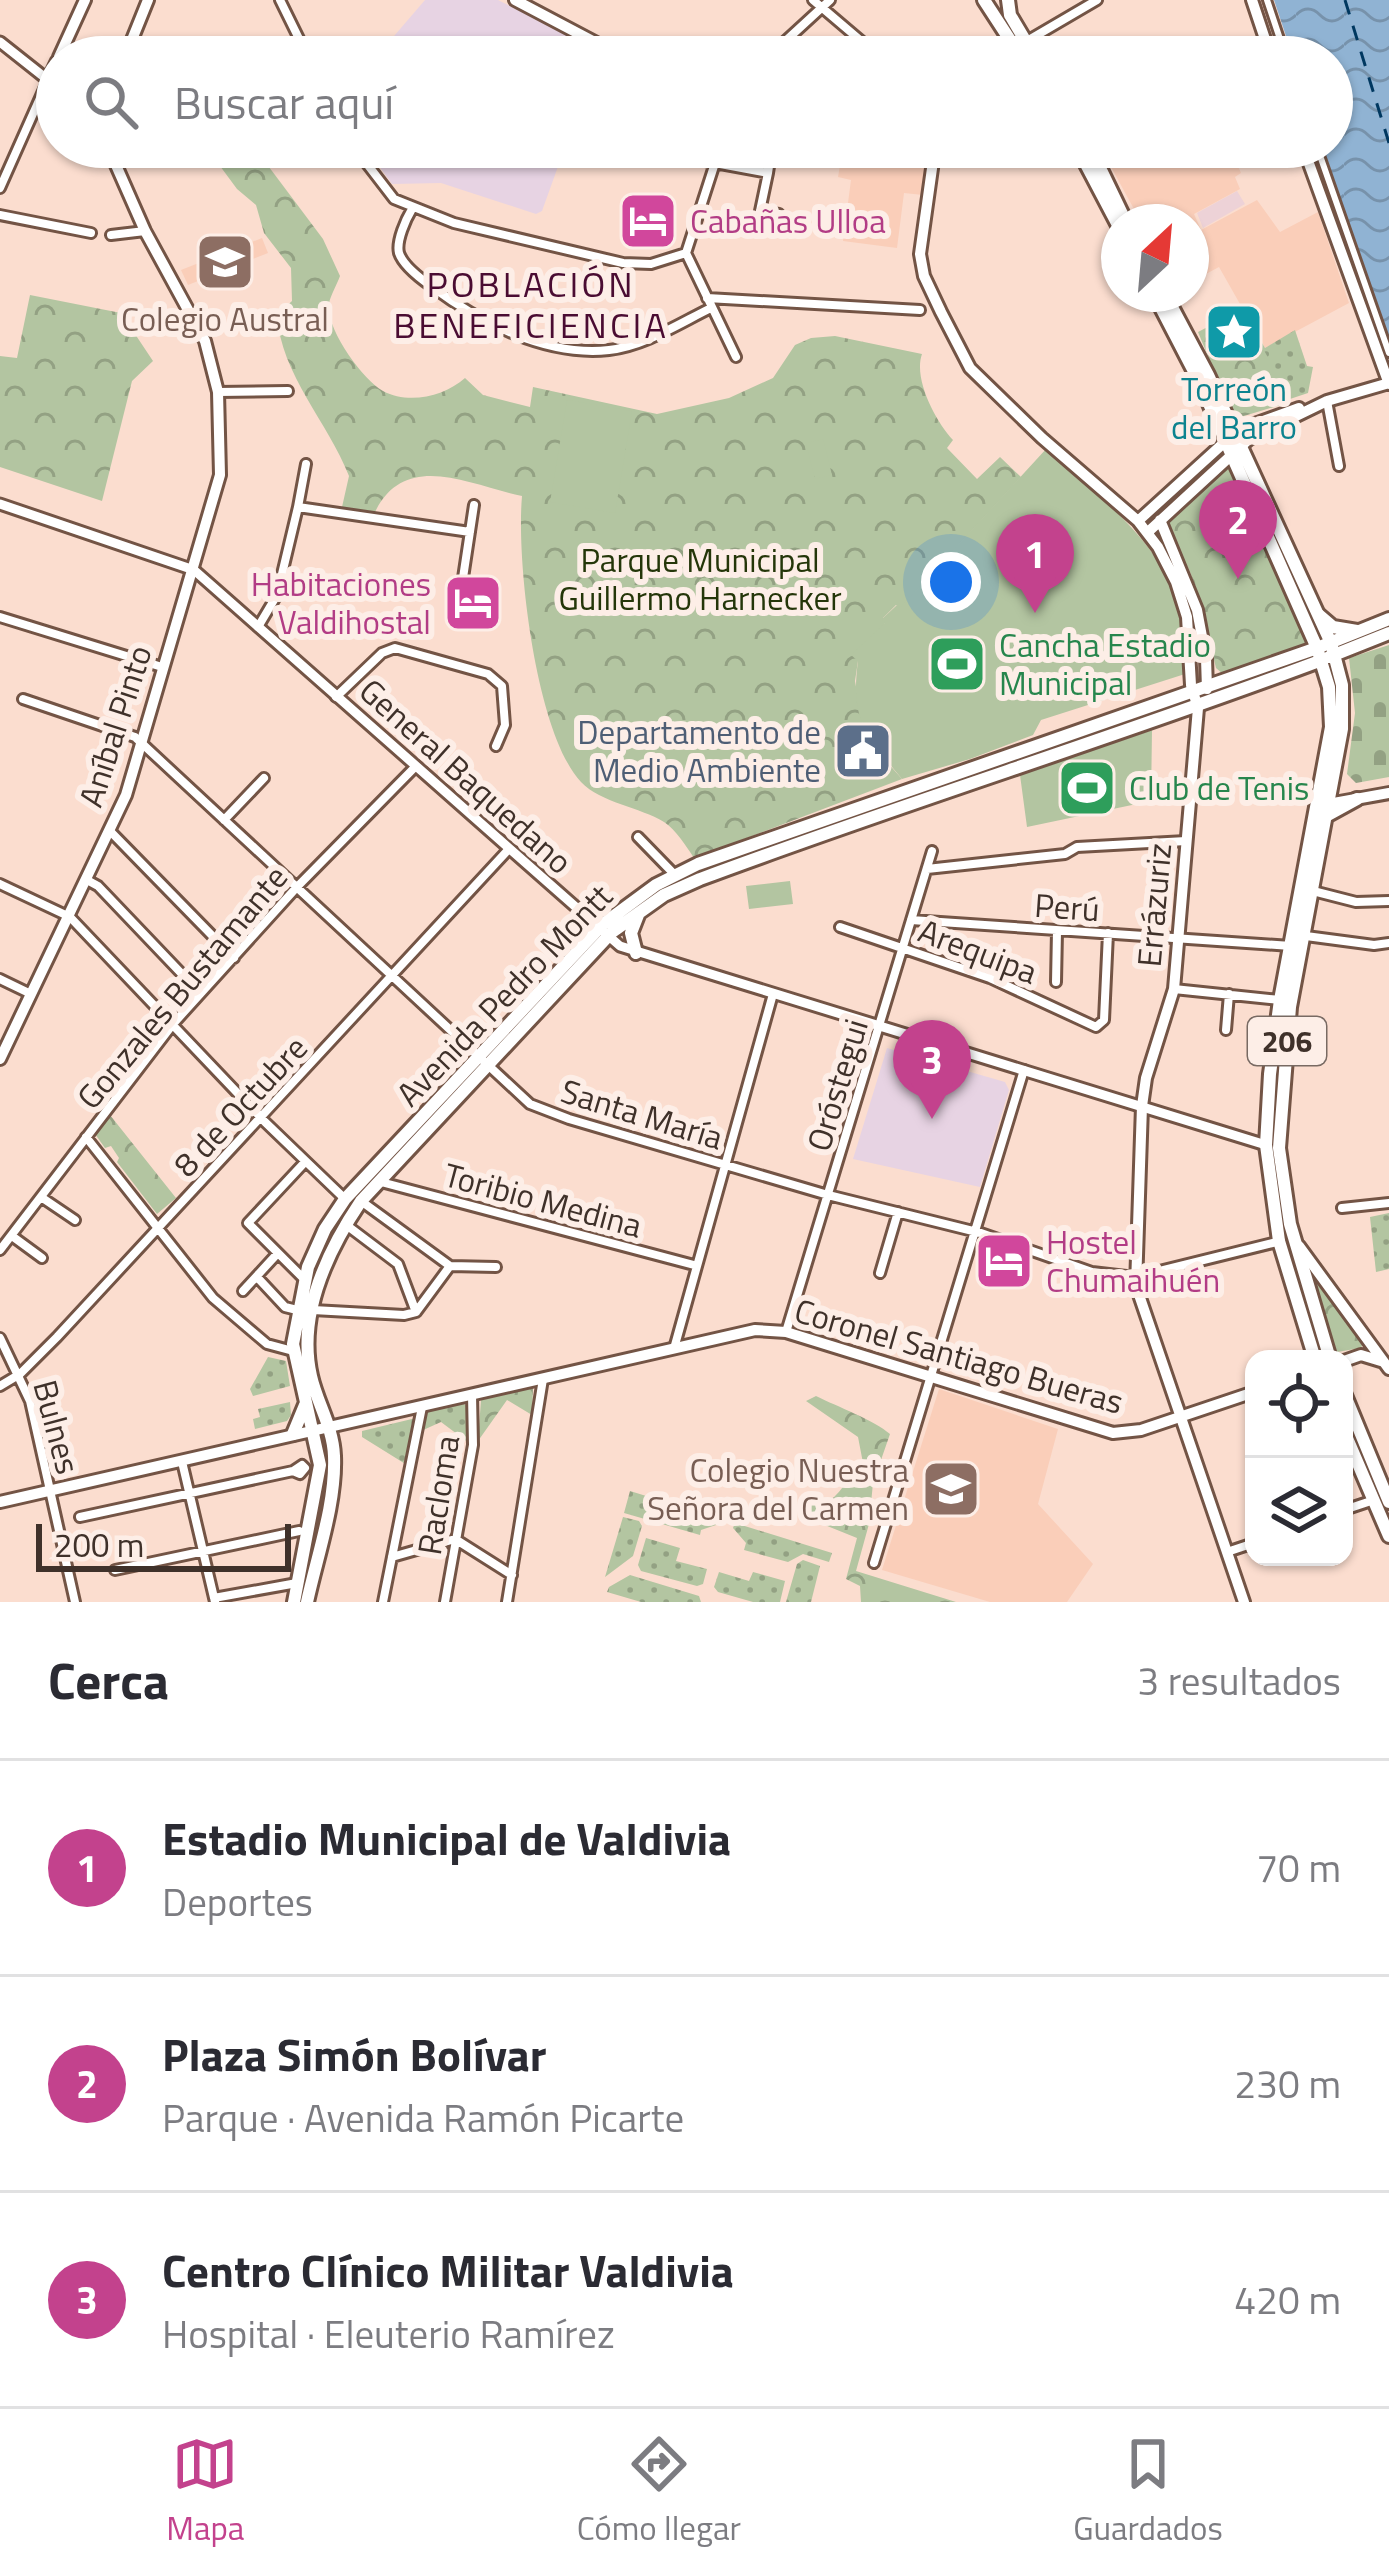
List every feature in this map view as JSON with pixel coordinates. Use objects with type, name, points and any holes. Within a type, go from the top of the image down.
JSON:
[{"type":"main road","points":[[69,36],[85,0]]},
{"type":"main road","points":[[133,36],[148,0]]},
{"type":"main road","points":[[515,0],[583,36]]},
{"type":"main road","points":[[984,0],[1007,36]]},
{"type":"main road","points":[[1252,0],[1264,36]]},
{"type":"main road","points":[[1006,5],[1023,36]]},
{"type":"main road","name":"Aníbal Pinto","points":[[0,1060],[110,831],[141,744],[220,475],[218,392],[196,318],[145,231],[117,168]]},
{"type":"main road","points":[[932,168],[920,254],[924,276],[960,352],[991,390],[1148,532],[1176,582],[1208,686]]},
{"type":"main road","points":[[1090,168],[1111,204]]},
{"type":"main road","points":[[1099,168],[1114,204]]},
{"type":"main road","points":[[1148,532],[1249,439],[1327,400],[1389,384],[1311,168]]},
{"type":"main road","points":[[1164,312],[1230,436]]},
{"type":"main road","points":[[1173,312],[1327,651]]},
{"type":"main road","points":[[1138,521],[1230,436],[1312,407]]},
{"type":"main road","points":[[1236,451],[1318,615],[1327,651]]},
{"type":"main road","points":[[1160,520],[1198,610],[1208,686],[1198,708]]},
{"type":"main road","points":[[1318,615],[1333,627],[1359,631]]},
{"type":"main road","name":"Avenida Pedro Montt","points":[[1059,744],[1198,708],[1389,619]]},
{"type":"main road","name":"Avenida Pedro Montt","points":[[294,1602],[319,1486],[315,1433],[293,1351],[304,1280],[319,1241],[345,1199],[375,1177],[622,908],[674,874],[1059,744],[1208,686],[1389,633]]},
{"type":"main road","name":"206","points":[[1313,1350],[1266,1145],[1280,1000],[1321,814],[1334,776],[1343,713],[1327,651]]},
{"type":"main road","name":"206","points":[[1327,651],[1331,727],[1313,892],[1290,1006],[1279,1129],[1287,1240],[1327,1350]]},
{"type":"main road","name":"Errázuriz","points":[[1198,708],[1174,989],[1142,1106],[1135,1276],[1244,1602]]},
{"type":"main road","points":[[1334,776],[1342,790],[1357,799]]},
{"type":"main road","points":[[1321,814],[1357,799],[1389,793]]},
{"type":"main road","name":"Avenida Pedro Montt","points":[[602,934],[682,886],[850,816]]},
{"type":"main road","points":[[636,953],[632,934],[641,910]]},
{"type":"main road","name":"Avenida Pedro Montt","points":[[307,1602],[332,1484],[330,1429],[309,1365],[314,1310],[325,1265],[375,1177]]},
{"type":"main road","points":[[1287,1240],[1387,1366]]},
{"type":"main road","name":"Coronel Santiago Bueras","points":[[0,1504],[183,1466],[675,1345],[755,1330],[786,1332],[1113,1433],[1141,1430],[1245,1395]]},
{"type":"main road","points":[[1360,1355],[1367,1337]]},
{"type":"main road","points":[[1353,1358],[1360,1355],[1387,1366]]},
{"type":"main road","points":[[292,1434],[306,1404]]},
{"type":"main road","points":[[1353,1415],[1389,1502]]},
{"type":"main road","name":"Coronel Santiago Bueras","points":[[50,1493],[292,1434],[315,1433]]},
{"type":"main road","points":[[1353,1452],[1389,1536]]},
{"type":"street","points":[[280,0],[298,36]]},
{"type":"street","points":[[813,0],[855,36]]},
{"type":"street","points":[[791,36],[830,0]]},
{"type":"street","points":[[1036,36],[1097,0]]},
{"type":"street","points":[[1267,0],[1279,36]]},
{"type":"street","points":[[0,41],[36,70]]},
{"type":"street","points":[[0,188],[36,117]]},
{"type":"street","points":[[369,168],[380,184],[412,209],[623,263],[651,264],[686,254]]},
{"type":"street","points":[[713,168],[686,254],[736,358]]},
{"type":"street","points":[[742,168],[768,173]]},
{"type":"street","points":[[769,168],[760,211],[778,214]]},
{"type":"street","points":[[1324,168],[1389,353]]},
{"type":"street","points":[[412,209],[398,247],[422,280],[460,308],[511,334],[563,346],[608,350],[647,339],[709,303],[920,310]]},
{"type":"street","points":[[0,215],[91,233]]},
{"type":"street","points":[[110,235],[145,231]]},
{"type":"street","points":[[218,392],[289,392]]},
{"type":"street","points":[[1327,400],[1339,466]]},
{"type":"street","points":[[258,628],[277,595],[305,464]]},
{"type":"street","name":"General Baquedano","points":[[0,504],[194,570],[602,934],[636,953],[1266,1145]]},
{"type":"street","points":[[458,611],[474,505]]},
{"type":"street","points":[[298,507],[470,532]]},
{"type":"street","points":[[0,617],[162,667]]},
{"type":"street","points":[[336,697],[382,653],[394,648],[488,674],[502,686],[506,725],[496,746]]},
{"type":"street","name":"Santa María","points":[[23,699],[136,737],[390,978],[530,1103],[568,1119],[828,1195],[973,1231],[1092,1272],[1135,1276]]},
{"type":"street","name":"Gonzales Bustamante","points":[[0,1250],[173,1024],[296,888],[415,767]]},
{"type":"street","points":[[224,820],[264,778]]},
{"type":"street","points":[[110,831],[234,958]]},
{"type":"street","points":[[638,836],[674,874]]},
{"type":"street","points":[[927,869],[1065,854],[1077,848],[1187,841]]},
{"type":"street","name":"8 de Octubre","points":[[0,1386],[20,1374],[160,1228],[508,850]]},
{"type":"street","name":"Oróstegui","points":[[786,1332],[932,851]]},
{"type":"street","points":[[87,880],[200,994]]},
{"type":"street","points":[[0,884],[70,916],[261,1118],[345,1199]]},
{"type":"street","points":[[1313,892],[1356,902],[1389,901]]},
{"type":"street","name":"Perú","points":[[911,920],[1291,946]]},
{"type":"street","name":"Arequipa","points":[[840,927],[990,977],[1096,1027],[1104,1020],[1108,933]]},
{"type":"street","points":[[1057,931],[1057,982]]},
{"type":"street","points":[[1306,936],[1389,943]]},
{"type":"street","points":[[0,979],[32,995]]},
{"type":"street","points":[[1174,989],[1280,1000]]},
{"type":"street","points":[[675,1345],[772,994]]},
{"type":"street","points":[[1226,1030],[1229,994]]},
{"type":"street","points":[[874,1563],[1024,1070]]},
{"type":"street","points":[[86,1137],[213,1298],[267,1344],[293,1351]]},
{"type":"street","points":[[304,1280],[248,1223],[305,1162]]},
{"type":"street","name":"Toribio Medina","points":[[375,1177],[694,1265]]},
{"type":"street","points":[[41,1197],[75,1220]]},
{"type":"street","points":[[361,1201],[450,1265],[496,1267]]},
{"type":"street","points":[[1342,1208],[1389,1203]]},
{"type":"street","points":[[880,1273],[898,1212]]},
{"type":"street","points":[[345,1224],[398,1264],[416,1312]]},
{"type":"street","points":[[12,1236],[42,1258]]},
{"type":"street","points":[[1135,1276],[1287,1240]]},
{"type":"street","points":[[243,1291],[277,1254]]},
{"type":"street","points":[[314,1310],[416,1312],[450,1265]]},
{"type":"street","points":[[257,1276],[285,1306],[297,1310]]},
{"type":"street","name":"Bulnes","points":[[0,1339],[20,1374],[75,1602]]},
{"type":"street","points":[[507,1602],[543,1379]]},
{"type":"street","name":"Racloma","points":[[445,1602],[473,1445],[472,1395]]},
{"type":"street","points":[[383,1602],[422,1407]]},
{"type":"street","points":[[183,1466],[214,1600],[298,1582]]},
{"type":"street","points":[[80,1517],[293,1471]]},
{"type":"street","points":[[1353,1507],[1374,1500]]},
{"type":"street","points":[[115,1570],[298,1531]]},
{"type":"street","points":[[392,1557],[455,1539],[512,1575]]},
{"type":"street","points":[[1226,1552],[1245,1546]]},
{"type":"shaded area","points":[[425,0],[498,0],[570,36],[394,36]]},
{"type":"shaded area","points":[[380,168],[557,168],[542,211],[536,214],[441,183],[392,184]]},
{"type":"shaded area","points":[[840,168],[928,168],[923,195],[904,193],[897,248],[843,241],[851,180],[838,177]]},
{"type":"shaded area","points":[[1112,168],[1239,168],[1241,173],[1235,177],[1240,189],[1209,206],[1131,204]]},
{"type":"shaded area","points":[[1237,191],[1245,204],[1209,225],[1209,206]]},
{"type":"shaded area","points":[[1257,200],[1280,232],[1318,212],[1349,303],[1265,348],[1219,267],[1209,272],[1209,226]]},
{"type":"shaded area","name":"Colegio Austral","points":[[262,238],[268,253],[188,285],[181,270]]},
{"type":"shaded area","points":[[887,1048],[1005,1082],[1009,1090],[980,1187],[853,1159]]},
{"type":"shaded area","name":"Colegio Nuestra Señora del Carmen","points":[[939,1389],[1058,1429],[1038,1504],[1093,1564],[1067,1602],[990,1602],[882,1570]]},
{"type":"green space","name":"Parque Municipal Guillermo Harnecker","points":[[222,168],[270,168],[323,239],[340,276],[329,303],[339,339],[365,376],[393,395],[426,397],[465,378],[483,395],[530,407],[533,387],[657,414],[729,398],[773,378],[795,345],[811,338],[835,336],[922,354],[921,375],[928,400],[953,440],[947,448],[977,479],[1000,457],[1021,477],[901,608],[896,605],[883,618],[886,622],[858,661],[855,681],[865,737],[902,779],[694,858],[664,822],[599,795],[581,782],[565,759],[552,726],[532,646],[522,562],[522,496],[461,480],[422,477],[388,493],[375,512],[342,507],[349,476],[296,378],[280,337],[277,315],[292,301],[291,268],[264,233],[256,205]]},
{"type":"green space","points":[[30,295],[121,313],[153,361],[132,381],[102,501],[0,467],[0,356],[17,358]]},
{"type":"green space","points":[[1242,309],[1265,348],[1295,330],[1307,366],[1313,367],[1308,393],[1290,399],[1268,387]]},
{"type":"green space","points":[[1242,309],[1290,399],[1234,419],[1198,332]]},
{"type":"green space","points":[[567,400],[632,411],[615,513],[550,502]]},
{"type":"green space","points":[[823,439],[832,475],[815,479],[806,443]]},
{"type":"green space","points":[[1047,448],[1132,528],[1166,574],[1186,626],[1185,674],[1041,720],[1033,735],[902,779],[864,726],[856,699],[858,661],[851,655]]},
{"type":"green space","points":[[1226,466],[1232,466],[1307,637],[1304,645],[1224,675],[1216,668],[1194,584],[1165,520]]},
{"type":"green space","points":[[1389,645],[1389,777],[1356,783],[1347,774],[1355,713],[1349,658]]},
{"type":"green space","name":"Club de Tenis","points":[[1152,730],[1151,801],[1027,827],[1020,775]]},
{"type":"green space","points":[[790,881],[793,904],[749,909],[746,886]]},
{"type":"green space","points":[[110,1115],[176,1198],[157,1214],[117,1162],[111,1146],[105,1148],[95,1134]]},
{"type":"green space","points":[[1389,1213],[1389,1269],[1376,1272],[1370,1217]]},
{"type":"green space","points":[[1305,1263],[1364,1341],[1361,1348],[1336,1350]]},
{"type":"green space","points":[[268,1357],[286,1361],[290,1386],[253,1396],[250,1389]]},
{"type":"green space","points":[[533,1388],[532,1415],[507,1400],[478,1441],[481,1400]]},
{"type":"green space","points":[[816,1396],[890,1434],[873,1483],[869,1524],[856,1571],[956,1602],[861,1602],[860,1586],[846,1579],[857,1538],[800,1515],[810,1494],[829,1501],[863,1463],[858,1437],[806,1401]]},
{"type":"green space","points":[[290,1402],[287,1421],[255,1429],[258,1409]]},
{"type":"green space","points":[[469,1407],[469,1443],[441,1422],[421,1431],[426,1411]]},
{"type":"green space","points":[[416,1418],[407,1465],[362,1437],[362,1431]]},
{"type":"green space","points":[[630,1491],[721,1519],[700,1535],[624,1513]]},
{"type":"green space","points":[[623,1517],[642,1526],[633,1556],[605,1577]]},
{"type":"green space","points":[[735,1523],[832,1553],[829,1562],[803,1554],[788,1562],[744,1550],[746,1543],[733,1528]]},
{"type":"green space","points":[[646,1538],[680,1548],[676,1561],[707,1569],[703,1584],[641,1571],[638,1565]]},
{"type":"green space","points":[[803,1560],[820,1566],[811,1602],[786,1602],[797,1564]]},
{"type":"green space","points":[[719,1572],[749,1581],[753,1572],[785,1581],[780,1602],[753,1602],[718,1592],[714,1587]]},
{"type":"green space","points":[[630,1575],[699,1596],[701,1602],[641,1602],[607,1592]]},
{"type":"water","points":[[1274,0],[1389,0],[1389,343],[1330,168],[1353,168],[1353,36],[1286,36]]},
{"type":"ferry route","points":[[1345,0],[1389,143]]},
{"type":"place","name":"Cabañas Ulloa","points":[[648,221]]},
{"type":"place","name":"Colegio Austral","points":[[225,262]]},
{"type":"place","name":"Torreón del Barro","points":[[1234,332]]},
{"type":"place","name":"Plaza Simón Bolívar","points":[[1238,579]]},
{"type":"place","name":"Habitaciones Valdihostal","points":[[473,603]]},
{"type":"place","name":"Estadio Municipal de Valdivia","points":[[1035,613]]},
{"type":"place","name":"Cancha Estadio Municipal","points":[[957,664]]},
{"type":"place","name":"Departamento de Medio Ambiente","points":[[863,751]]},
{"type":"place","name":"Club de Tenis","points":[[1087,788]]},
{"type":"place","name":"Centro Clínico Militar Valdivia","points":[[932,1119]]},
{"type":"place","name":"Hostel Chumaihuén","points":[[1004,1261]]},
{"type":"place","name":"Colegio Nuestra Señora del Carmen","points":[[951,1489]]},
{"type":"district","name":"POBLACIÓN BENEFICIENCIA","points":[[531,304]]}]
